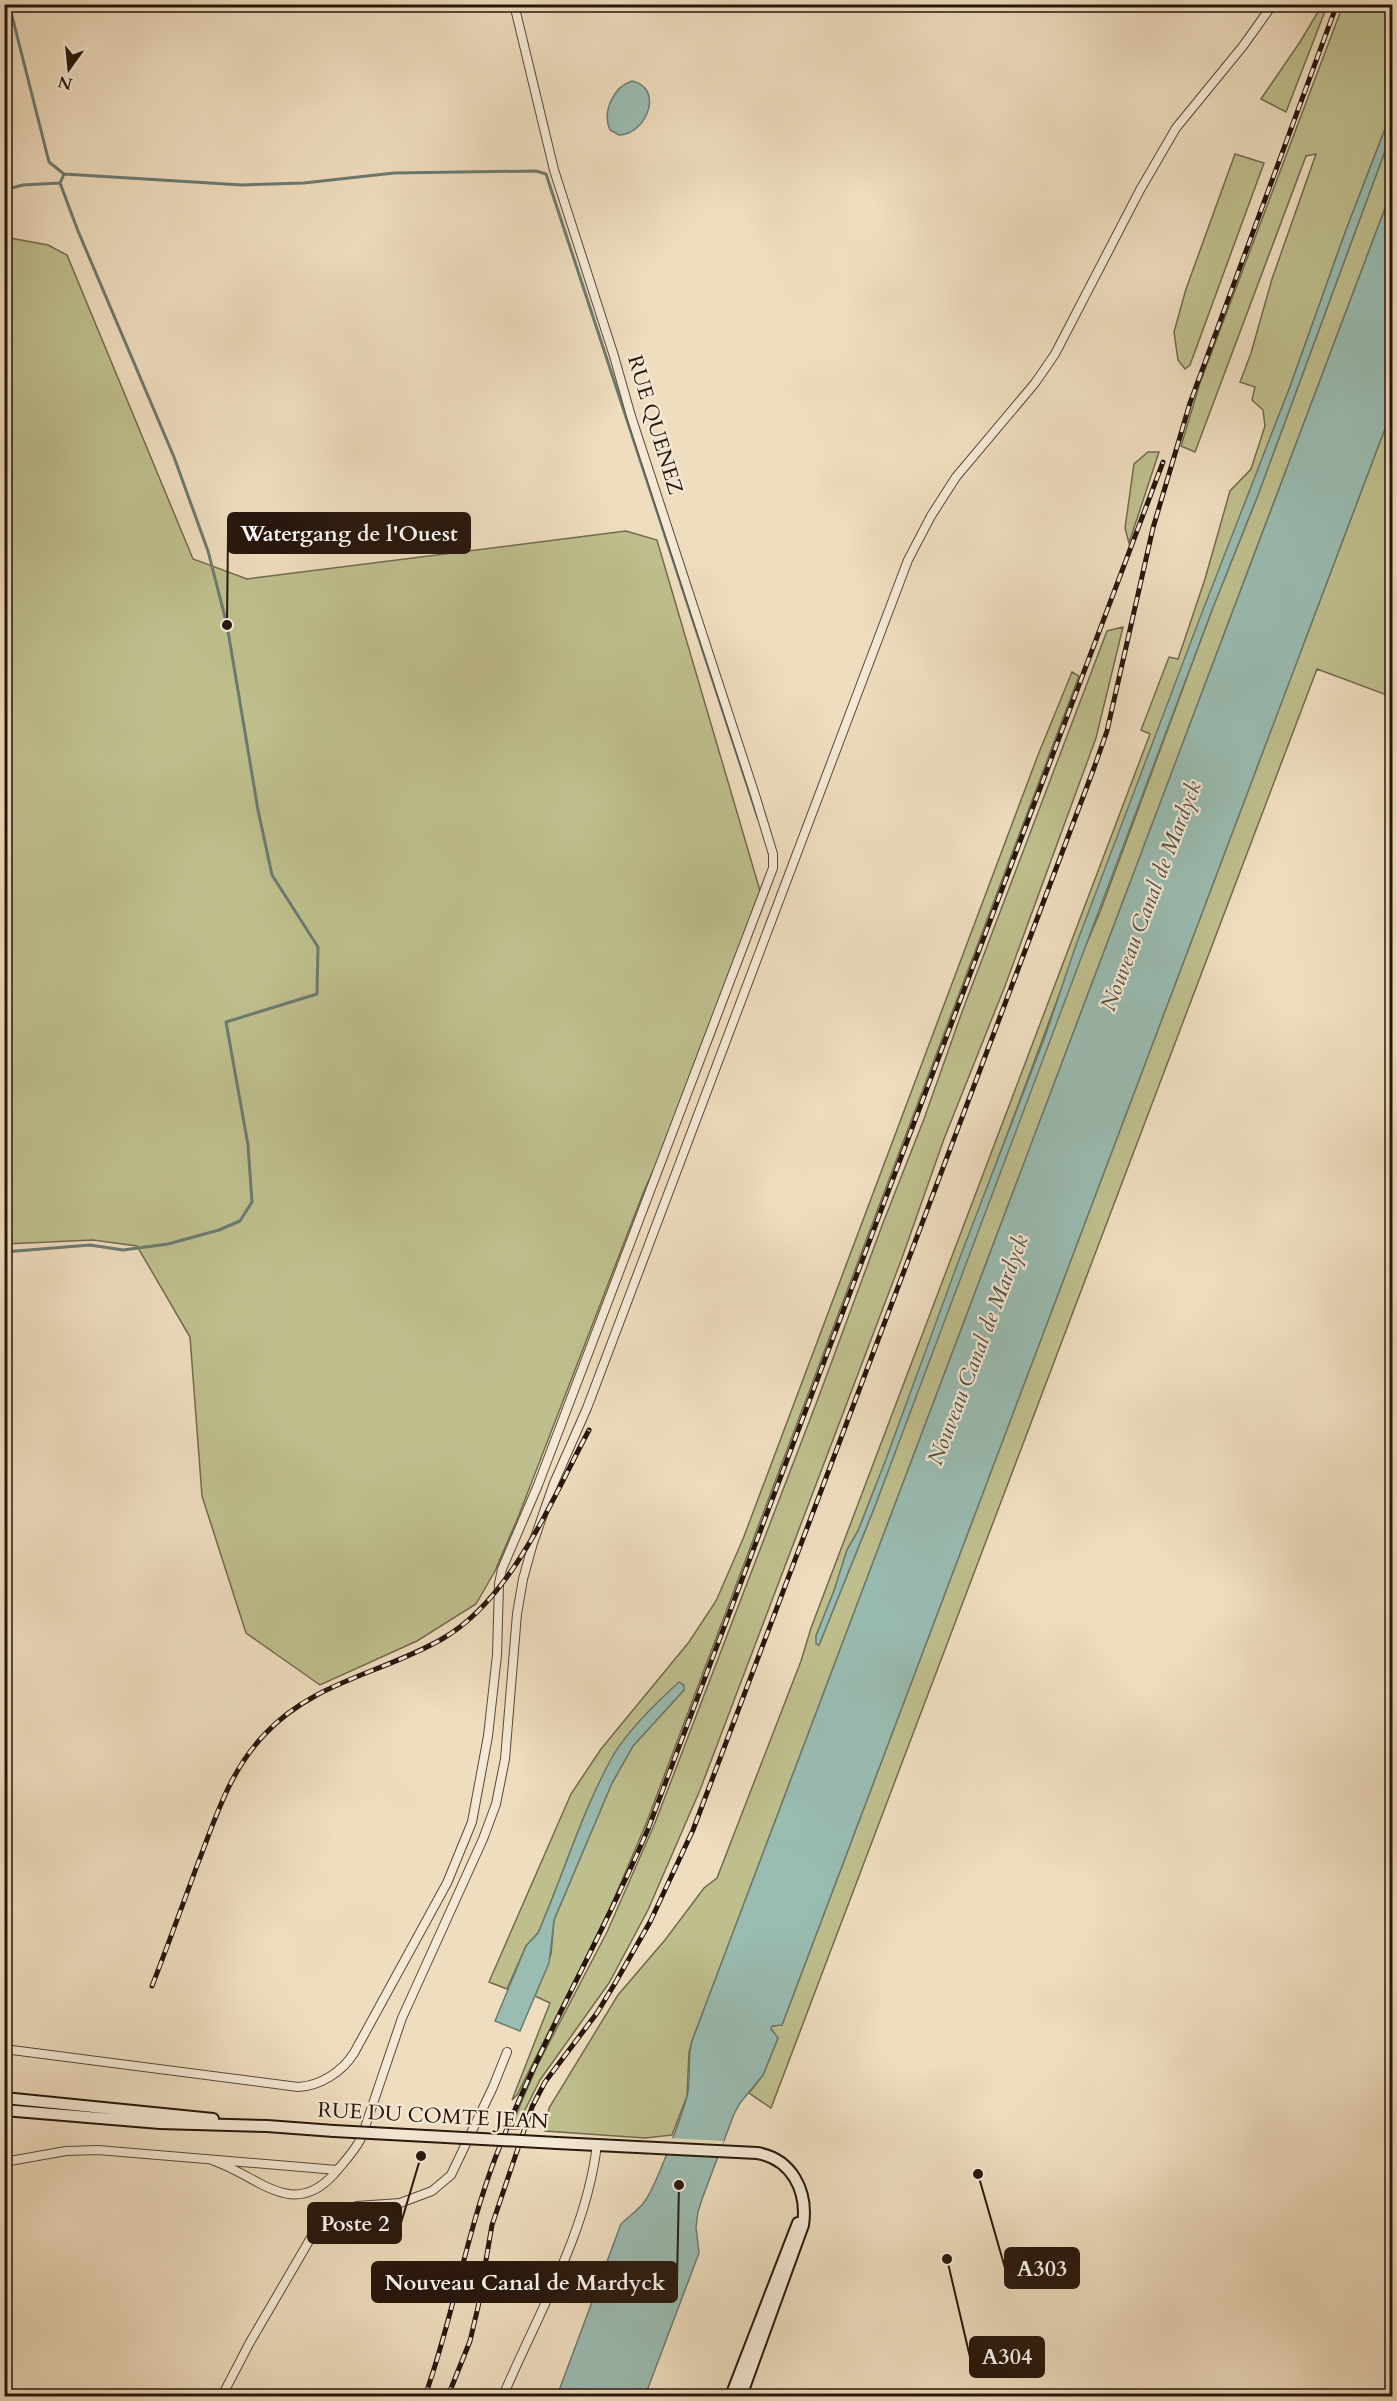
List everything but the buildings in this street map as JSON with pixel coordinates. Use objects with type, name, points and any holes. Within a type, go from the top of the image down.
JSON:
[{"type":"main road","name":"RUE DU COMTE JEAN","points":[[4,2098],[156,2112],[267,2126]]},
{"type":"main road","name":"RUE DU COMTE JEAN","points":[[4,2110],[160,2123],[267,2126],[751,2152],[768,2155],[785,2164],[798,2182],[803,2206]]},
{"type":"main road","points":[[731,2397],[803,2206]]},
{"type":"main road","points":[[741,2397],[800,2236],[804,2219],[803,2206]]},
{"type":"street","name":"RUE QUENEZ","points":[[4,2049],[298,2087],[320,2081],[343,2067],[354,2053],[458,1861],[475,1808],[487,1743],[502,1569],[538,1485],[773,868],[773,854],[559,186],[514,4]]},
{"type":"street","points":[[208,2159],[238,2170],[276,2191],[291,2194],[313,2192],[325,2184],[363,2136],[405,2011],[493,1813],[505,1759],[520,1596],[533,1543],[558,1474],[588,1408],[908,560],[926,525],[956,477],[1051,361],[1140,190],[1172,134],[1243,46],[1273,4]]},
{"type":"street","points":[[222,2397],[249,2344],[316,2229],[357,2206],[400,2204],[432,2191],[452,2175],[507,2052]]},
{"type":"street","points":[[504,2397],[573,2238],[590,2182],[597,2144]]},
{"type":"street","points":[[4,2162],[59,2152],[90,2150],[337,2170]]},
{"type":"green space","points":[[1322,5],[1327,6],[1286,112],[1261,99]]},
{"type":"green space","points":[[1343,5],[1392,5],[1392,111],[885,1462],[858,1531],[847,1550],[816,1636],[819,1645],[875,1506],[1071,980],[1100,912],[1212,610],[1258,495],[1392,132],[1392,190],[692,2041],[689,2052],[687,2096],[672,2135],[645,2138],[545,2131],[549,2108],[618,1995],[665,1940],[704,1888],[717,1878],[1150,734],[1141,730],[1169,657],[1178,659],[1205,579],[1230,491],[1251,469],[1265,426],[1263,410],[1252,400],[1255,387],[1240,382],[1251,353],[1272,279],[1316,154],[1306,156],[1195,452],[1181,446],[1200,383]]},
{"type":"green space","points":[[1235,154],[1264,163],[1190,365],[1185,369],[1178,360],[1174,332],[1186,289]]},
{"type":"green space","points":[[5,237],[48,245],[67,255],[193,559],[247,579],[626,531],[657,540],[763,901],[712,1040],[644,1191],[519,1515],[495,1571],[476,1604],[417,1641],[320,1685],[246,1633],[202,1496],[190,1337],[137,1246],[93,1240],[5,1244]]},
{"type":"green space","points":[[1392,410],[1392,697],[1317,669],[771,2108],[749,2093],[763,2075],[778,2038],[771,2029],[772,2026],[782,2025]]},
{"type":"green space","points":[[1148,452],[1159,452],[1129,543],[1125,528],[1134,464]]},
{"type":"green space","points":[[1123,627],[1096,738],[1005,986],[944,1139],[902,1258],[700,1790],[648,1910],[609,1983],[540,2080],[525,2110],[519,2129],[510,2129],[537,2066],[607,1932],[655,1823],[819,1396],[1107,631]]},
{"type":"green space","points":[[1072,672],[1079,676],[646,1824],[608,1913],[517,2095],[512,2100],[550,2003],[535,1996],[551,1954],[554,1920],[612,1783],[633,1746],[684,1690],[679,1683],[644,1716],[614,1755],[592,1798],[538,1933],[526,1946],[507,1989],[489,1982],[571,1794],[601,1749],[689,1642],[716,1601],[743,1539],[1038,755]]},
{"type":"water","points":[[632,81],[642,85],[648,92],[650,101],[648,111],[637,128],[619,135],[610,130],[608,108],[619,89]]},
{"type":"water","points":[[1392,111],[1392,132],[1258,495],[1212,610],[875,1506],[819,1645],[816,1644],[816,1636],[847,1550],[858,1531],[885,1462],[957,1265],[1046,1034],[1076,945],[1291,384],[1346,230]]},
{"type":"water","points":[[1392,190],[1392,410],[782,2025],[772,2026],[771,2029],[778,2038],[763,2075],[734,2114],[702,2199],[696,2227],[699,2253],[645,2396],[557,2396],[621,2224],[645,2201],[669,2148],[688,2092],[692,2041]]},
{"type":"water","points":[[679,1682],[684,1685],[684,1690],[633,1746],[612,1783],[554,1920],[549,1963],[520,2031],[495,2021],[526,1946],[538,1933],[592,1797],[614,1754],[636,1725]]},
{"type":"pier","points":[[668,2138],[724,2141],[719,2156],[662,2153]]},
{"type":"waterway","points":[[4,1252],[90,1245],[123,1250],[168,1244],[219,1230],[240,1221],[252,1202],[248,1145],[226,1022],[317,994],[318,947],[272,875],[258,810],[227,625],[208,551],[174,457],[78,231],[60,183],[64,174],[49,162],[9,4]]},
{"type":"waterway","points":[[64,174],[242,185],[304,183],[394,173],[536,171],[546,174],[758,818]]},
{"type":"waterway","points":[[4,190],[23,185],[60,183]]},
{"type":"railway","points":[[448,2396],[470,2341],[492,2225],[532,2107],[545,2082],[597,2013],[614,1985],[650,1922],[693,1830],[1094,768],[1107,731],[1153,528],[1190,403],[1337,4]]},
{"type":"railway","points":[[425,2396],[444,2337],[476,2215],[496,2156],[531,2073],[648,1829],[1163,462]]},
{"type":"railway","points":[[152,1986],[218,1812],[232,1780],[252,1749],[264,1735],[304,1702],[326,1690],[419,1651],[442,1639],[467,1621],[510,1573],[528,1545],[589,1430]]},
{"type":"place","name":"Watergang de l'Ouest","points":[[227,625]]},
{"type":"place","name":"Poste 2","points":[[421,2156]]},
{"type":"place","name":"A303","points":[[978,2174]]},
{"type":"place","name":"Nouveau Canal de Mardyck","points":[[679,2185]]},
{"type":"place","name":"A304","points":[[947,2259]]}]
